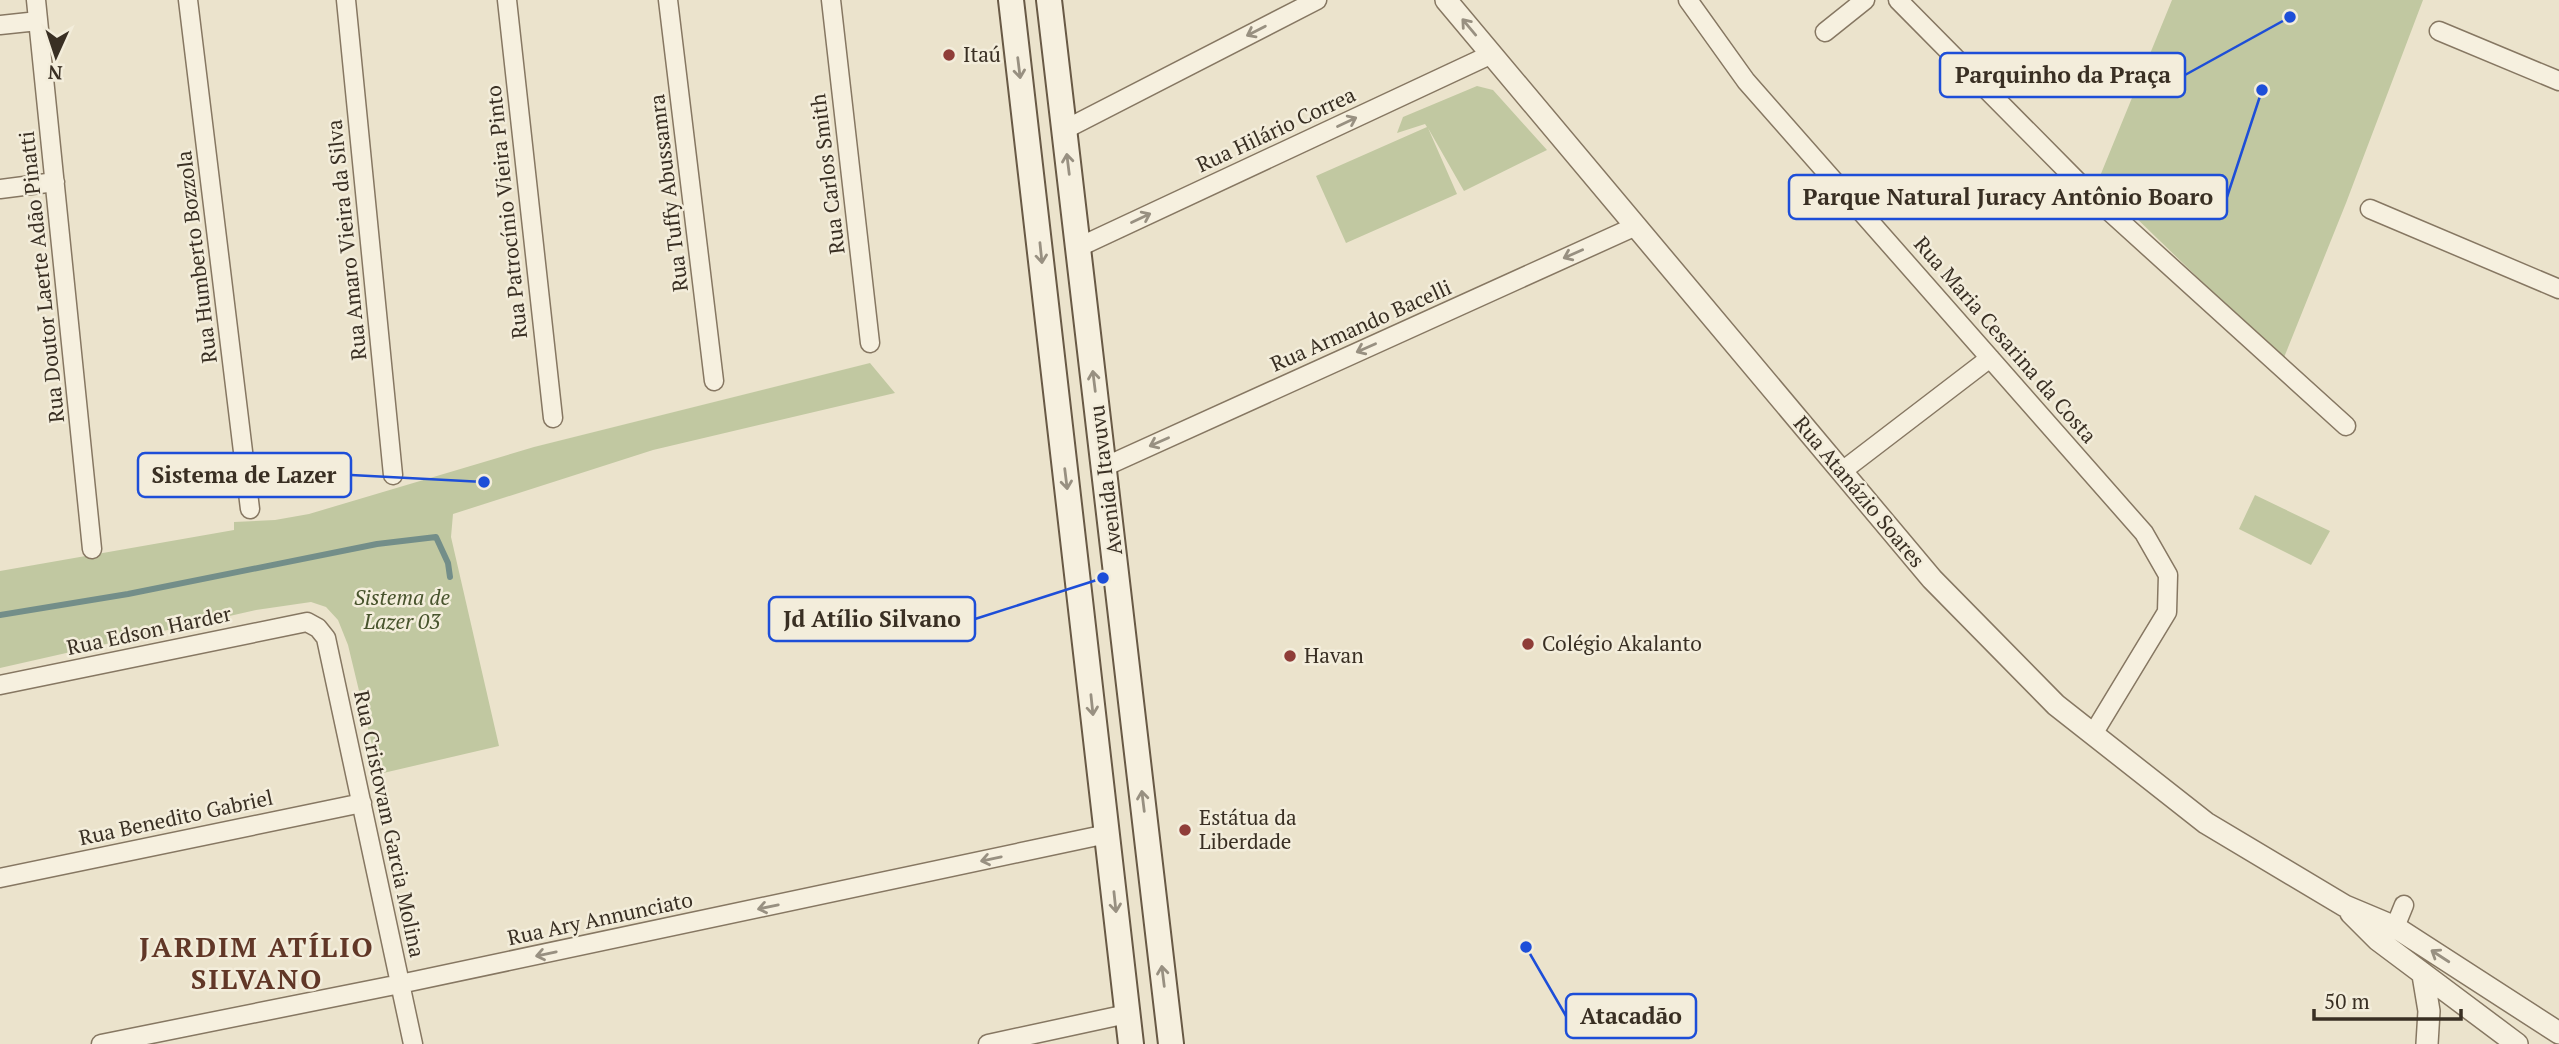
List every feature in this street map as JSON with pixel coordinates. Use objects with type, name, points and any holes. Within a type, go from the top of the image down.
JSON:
[{"type":"main road","name":"Avenida Itavuvu","points":[[1011,0],[1131,1044]]},
{"type":"main road","name":"Avenida Itavuvu","points":[[1048,0],[1171,1044]]},
{"type":"main road","points":[[1033,186],[1058,233],[1079,247]]},
{"type":"main road","points":[[1107,834],[1117,834],[1133,840],[1151,869]]},
{"type":"street","name":"Rua Doutor Laerte Adão Pinatti","points":[[36,0],[92,549]]},
{"type":"street","name":"Rua Humberto Bozzola","points":[[188,0],[250,509]]},
{"type":"street","name":"Rua Amaro Vieira da Silva","points":[[346,0],[393,475]]},
{"type":"street","name":"Rua Patrocínio Vieira Pinto","points":[[507,0],[553,418]]},
{"type":"street","name":"Rua Tuffy Abussamra","points":[[668,0],[714,380]]},
{"type":"street","name":"Rua Carlos Smith","points":[[831,0],[870,343]]},
{"type":"street","points":[[1064,130],[1317,0]]},
{"type":"street","name":"Rua Atanázio Soares","points":[[1447,0],[1933,579],[2056,705],[2206,823],[2345,906],[2395,927],[2559,1032]]},
{"type":"street","name":"Rua Maria Cesarina da Costa","points":[[1688,0],[1746,81],[2144,533],[2168,575],[2167,612],[2092,734]]},
{"type":"street","points":[[1825,32],[1865,0]]},
{"type":"street","points":[[1898,0],[2088,192],[2346,426]]},
{"type":"street","points":[[0,25],[38,21]]},
{"type":"street","points":[[2439,31],[2559,81]]},
{"type":"street","name":"Rua Hilário Correa","points":[[1079,247],[1492,54]]},
{"type":"street","points":[[0,188],[55,182]]},
{"type":"street","points":[[2370,209],[2559,289]]},
{"type":"street","name":"Rua Armando Bacelli","points":[[1104,467],[1636,226]]},
{"type":"street","points":[[1841,472],[1990,358]]},
{"type":"street","name":"Rua Edson Harder","points":[[0,685],[307,622]]},
{"type":"street","name":"Rua Cristovam Garcia Molina","points":[[307,622],[318,628],[326,638],[413,1044]]},
{"type":"street","name":"Rua Benedito Gabriel","points":[[0,878],[362,803]]},
{"type":"street","name":"Rua Ary Annunciato","points":[[101,1044],[400,984],[1107,834]]},
{"type":"street","points":[[2395,927],[2404,905]]},
{"type":"street","name":"Rua Atanázio Soares","points":[[2345,906],[2378,940],[2517,1044]]},
{"type":"street","points":[[2423,975],[2429,1011],[2427,1044]]},
{"type":"street","points":[[2473,1013],[2489,1005],[2497,1005],[2530,1014]]},
{"type":"street","points":[[988,1044],[1127,1014]]},
{"type":"green space","points":[[2172,0],[2423,0],[2283,360],[2098,181]]},
{"type":"green space","points":[[1477,86],[1493,90],[1547,150],[1464,191],[1428,128],[1457,194],[1346,243],[1316,176],[1427,127],[1425,124],[1397,133],[1403,117]]},
{"type":"green space","name":"Sistema de Lazer 03","points":[[870,363],[895,393],[653,450],[453,514],[451,537],[499,746],[379,774],[348,645],[338,620],[326,607],[311,602],[256,610],[0,668],[0,571],[234,530],[234,522],[275,520],[309,514],[534,447]]},
{"type":"green space","points":[[2255,495],[2330,531],[2311,565],[2239,529]]},
{"type":"waterway","points":[[0,615],[128,594],[377,544],[436,537],[448,563],[450,577]]},
{"type":"place","name":"Parquinho da Praça","points":[[2290,17]]},
{"type":"place","name":"Itaú","points":[[949,55]]},
{"type":"place","name":"Parque Natural Juracy Antônio Boaro","points":[[2262,90]]},
{"type":"place","name":"Sistema de Lazer","points":[[484,482]]},
{"type":"place","name":"Jd Atílio Silvano","points":[[1103,578]]},
{"type":"place","name":"Colégio Akalanto","points":[[1528,644]]},
{"type":"place","name":"Havan","points":[[1290,656]]},
{"type":"place","name":"Estátua da Liberdade","points":[[1185,830]]},
{"type":"place","name":"Atacadão","points":[[1526,947]]},
{"type":"district","name":"JARDIM ATÍLIO SILVANO","points":[[257,963]]}]
